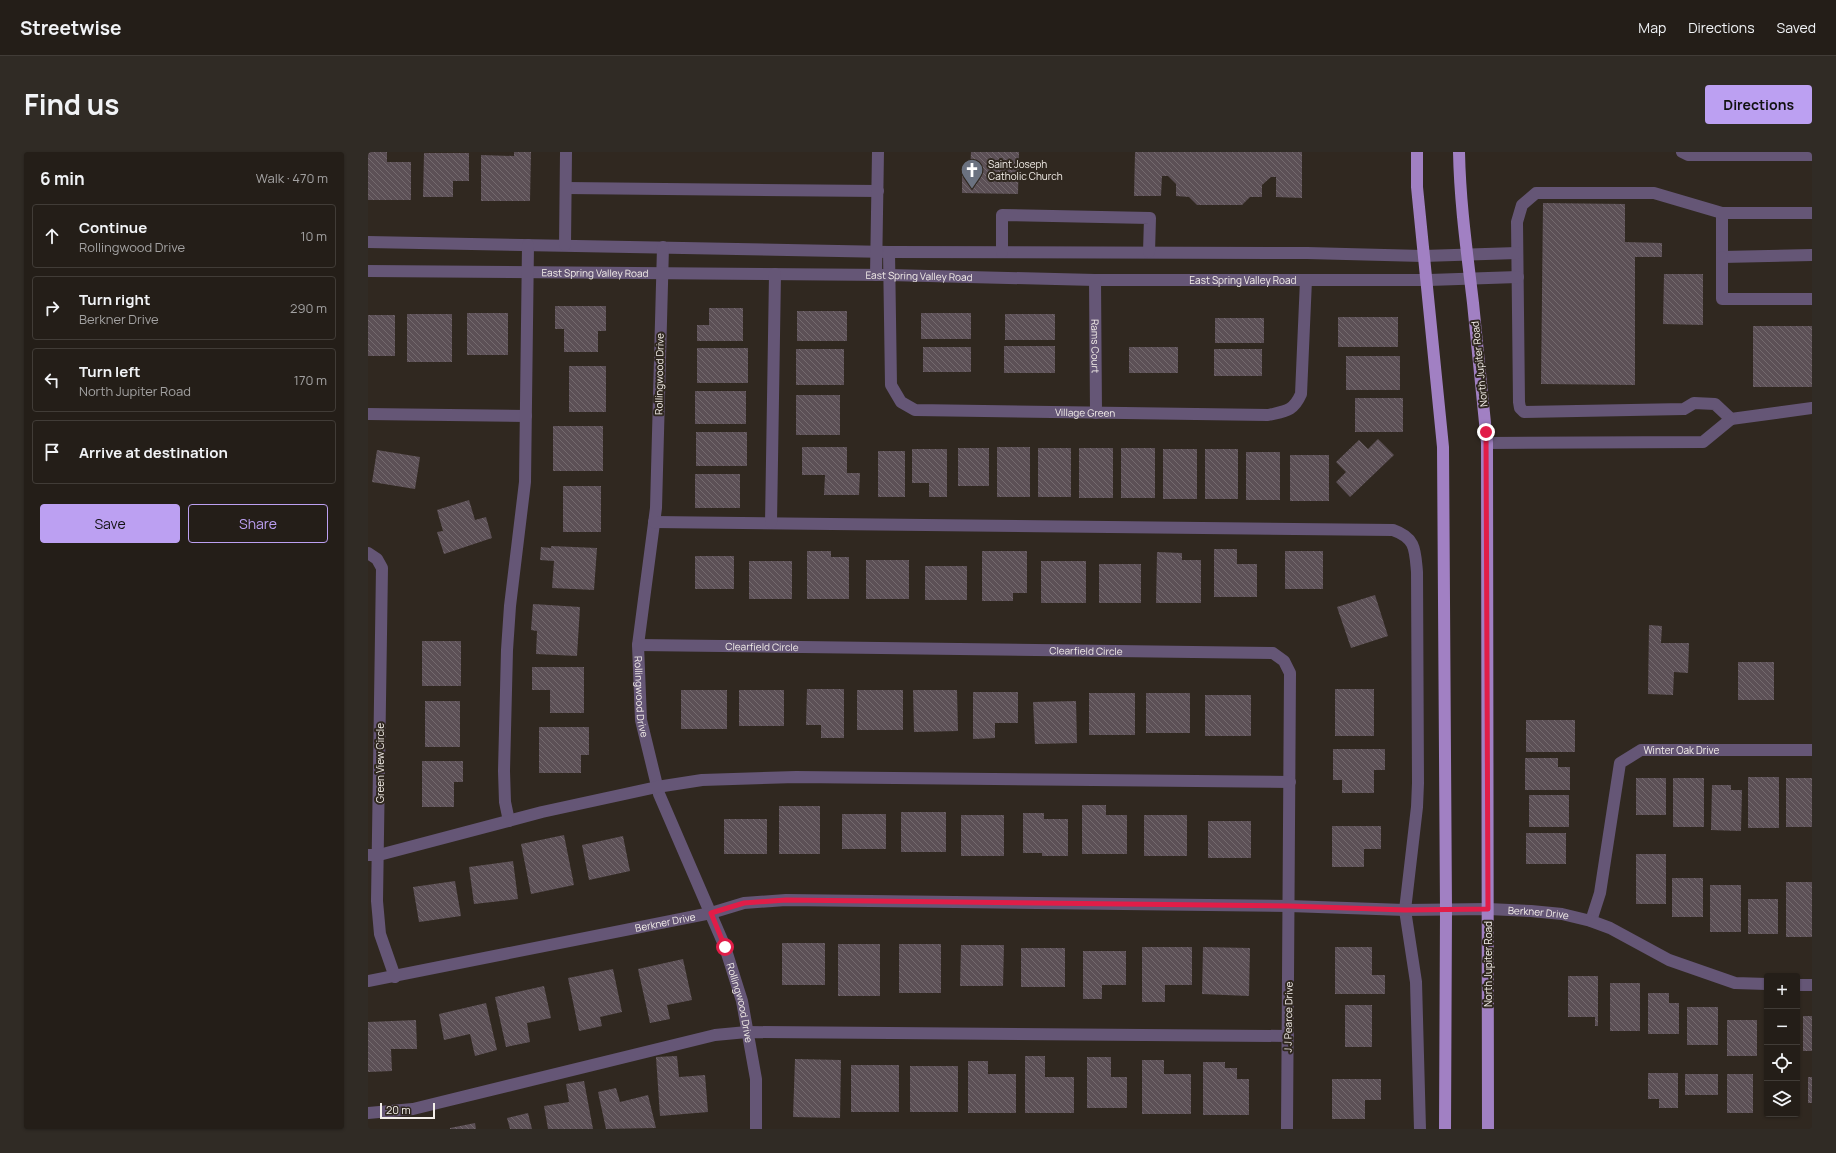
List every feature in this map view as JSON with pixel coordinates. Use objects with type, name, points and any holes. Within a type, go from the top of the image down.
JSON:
[{"type":"main road","points":[[1417,152],[1417,187],[1443,447],[1446,910],[1445,1129]]},
{"type":"main road","name":"North Jupiter Road","points":[[1459,152],[1460,193],[1465,254],[1470,280],[1487,443],[1488,1129]]},
{"type":"street","points":[[565,245],[566,152]]},
{"type":"street","points":[[876,275],[883,252],[878,191],[878,152]]},
{"type":"street","points":[[1682,152],[1688,155],[1766,153],[1812,155]]},
{"type":"street","points":[[566,188],[878,191]]},
{"type":"street","points":[[1731,419],[1715,404],[1694,403],[1684,409],[1524,412],[1520,408],[1517,222],[1522,205],[1536,193],[1654,193],[1722,213],[1812,213]]},
{"type":"street","points":[[1722,213],[1722,299],[1812,299]]},
{"type":"street","points":[[1002,252],[1002,215],[1150,218],[1149,252]]},
{"type":"street","points":[[368,242],[883,252],[1306,253],[1424,256],[1517,253]]},
{"type":"street","points":[[509,821],[505,802],[504,771],[507,650],[510,606],[525,482],[529,272],[528,245]]},
{"type":"street","name":"Rollingwood Drive","points":[[663,247],[654,522],[638,645],[641,720],[657,787],[685,857],[725,947],[742,1001],[756,1079],[756,1129]]},
{"type":"street","name":"Village Green","points":[[883,252],[889,275],[891,385],[901,402],[915,410],[1268,415],[1286,411],[1296,405],[1301,394],[1306,280]]},
{"type":"street","points":[[1722,256],[1812,255]]},
{"type":"street","name":"East Spring Valley Road","points":[[368,271],[889,275],[1095,280],[1470,280],[1518,277]]},
{"type":"street","points":[[771,523],[775,274]]},
{"type":"street","name":"Rams Court","points":[[1095,280],[1096,413]]},
{"type":"street","points":[[1487,443],[1702,442],[1731,419],[1812,408]]},
{"type":"street","points":[[368,414],[526,416]]},
{"type":"street","points":[[654,522],[1393,530],[1406,536],[1414,548],[1417,572],[1418,783],[1415,831],[1405,910],[1416,982],[1420,1129]]},
{"type":"street","name":"Green View Circle","points":[[368,553],[377,559],[382,568],[373,855],[380,934],[395,977]]},
{"type":"street","name":"Clearfield Circle","points":[[638,645],[1273,653],[1284,661],[1290,673],[1289,906]]},
{"type":"street","name":"Winter Oak Drive","points":[[1591,921],[1600,893],[1620,763],[1641,750],[1812,750]]},
{"type":"street","points":[[373,855],[509,821],[657,787],[702,780],[796,777],[1290,782]]},
{"type":"street","name":"Berkner Drive","points":[[368,981],[395,977],[711,913],[744,903],[786,900],[1289,906],[1405,910],[1488,909],[1562,914],[1591,921],[1610,928],[1669,960],[1735,982],[1764,984]]},
{"type":"street","name":"J J Pearce Drive","points":[[1288,1129],[1289,906]]},
{"type":"street","points":[[1800,985],[1812,985]]},
{"type":"street","points":[[368,1113],[413,1109],[715,1035],[747,1032],[1288,1036]]},
{"type":"building","points":[[368,152],[387,152],[387,162],[411,162],[411,200],[368,200]]},
{"type":"building","points":[[514,152],[531,152],[530,201],[481,201],[481,155],[514,156]]},
{"type":"building","points":[[971,152],[1019,152],[1018,194],[962,193],[962,174],[970,174]]},
{"type":"building","points":[[1135,152],[1302,152],[1302,198],[1276,197],[1276,177],[1271,177],[1262,185],[1262,197],[1250,197],[1242,205],[1197,205],[1189,197],[1176,196],[1176,184],[1168,176],[1162,176],[1161,196],[1134,196]]},
{"type":"building","points":[[424,153],[469,153],[469,181],[453,181],[453,197],[423,197]]},
{"type":"building","points":[[1543,203],[1625,204],[1625,242],[1662,243],[1662,257],[1635,257],[1635,385],[1541,384]]},
{"type":"building","points":[[1664,274],[1703,274],[1703,325],[1663,324]]},
{"type":"building","points":[[555,306],[606,306],[606,331],[598,331],[598,352],[564,352],[564,329],[555,329]]},
{"type":"building","points":[[709,308],[743,308],[743,341],[697,341],[697,325],[709,325]]},
{"type":"building","points":[[797,311],[847,311],[847,341],[797,341]]},
{"type":"building","points":[[467,313],[508,313],[508,355],[467,355]]},
{"type":"building","points":[[921,313],[971,313],[971,339],[921,339]]},
{"type":"building","points":[[407,314],[452,314],[452,362],[407,362]]},
{"type":"building","points":[[1005,314],[1055,314],[1055,340],[1005,340]]},
{"type":"building","points":[[368,315],[395,315],[395,356],[368,356]]},
{"type":"building","points":[[1338,317],[1398,317],[1398,347],[1338,347]]},
{"type":"building","points":[[1215,318],[1264,318],[1264,343],[1215,343]]},
{"type":"building","points":[[1753,326],[1812,326],[1812,387],[1753,387]]},
{"type":"building","points":[[1004,346],[1055,346],[1055,373],[1004,373]]},
{"type":"building","points":[[923,347],[971,347],[971,372],[923,372]]},
{"type":"building","points":[[1129,347],[1178,347],[1178,373],[1129,373]]},
{"type":"building","points":[[697,348],[748,348],[748,383],[697,383]]},
{"type":"building","points":[[796,349],[844,349],[844,385],[796,385]]},
{"type":"building","points":[[1214,349],[1262,349],[1262,376],[1214,376]]},
{"type":"building","points":[[1346,356],[1400,356],[1400,390],[1346,390]]},
{"type":"building","points":[[569,366],[606,366],[606,412],[569,412]]},
{"type":"building","points":[[695,391],[746,391],[746,424],[695,424]]},
{"type":"building","points":[[796,395],[840,395],[840,435],[796,435]]},
{"type":"building","points":[[1355,398],[1403,398],[1403,432],[1355,432]]},
{"type":"building","points":[[553,426],[603,426],[603,471],[553,471]]},
{"type":"building","points":[[696,432],[747,432],[747,466],[696,466]]},
{"type":"building","points":[[1378,439],[1394,455],[1350,497],[1336,482],[1346,472],[1336,462],[1359,440],[1368,449]]},
{"type":"building","points":[[802,447],[847,447],[847,473],[860,473],[859,495],[824,495],[825,475],[802,475]]},
{"type":"building","points":[[997,447],[1030,447],[1030,497],[997,497]]},
{"type":"building","points":[[958,448],[989,448],[989,486],[958,486]]},
{"type":"building","points":[[1038,448],[1071,448],[1071,497],[1038,497]]},
{"type":"building","points":[[1079,448],[1113,448],[1113,498],[1079,498]]},
{"type":"building","points":[[1121,448],[1155,448],[1155,498],[1121,498]]},
{"type":"building","points":[[912,449],[947,449],[947,497],[929,497],[929,483],[912,483]]},
{"type":"building","points":[[1163,449],[1197,449],[1197,499],[1163,499]]},
{"type":"building","points":[[1205,449],[1238,449],[1238,499],[1205,499]]},
{"type":"building","points":[[377,450],[420,457],[415,489],[372,482]]},
{"type":"building","points":[[878,451],[905,451],[905,497],[878,497]]},
{"type":"building","points":[[1246,452],[1280,452],[1280,500],[1246,500]]},
{"type":"building","points":[[1290,455],[1329,455],[1329,501],[1290,501]]},
{"type":"building","points":[[695,474],[740,474],[740,508],[695,508]]},
{"type":"building","points":[[563,486],[601,486],[601,532],[563,532]]},
{"type":"building","points":[[469,500],[475,520],[486,517],[492,538],[444,554],[437,532],[443,531],[437,510]]},
{"type":"building","points":[[551,546],[597,548],[594,590],[552,588],[554,561],[540,560],[541,547],[551,548]]},
{"type":"building","points":[[1214,549],[1237,549],[1237,564],[1257,564],[1257,597],[1214,597]]},
{"type":"building","points":[[807,551],[831,551],[831,557],[849,557],[849,599],[807,599]]},
{"type":"building","points":[[982,551],[1027,551],[1027,593],[1013,593],[1013,601],[982,601]]},
{"type":"building","points":[[1285,551],[1323,551],[1323,589],[1285,589]]},
{"type":"building","points":[[1157,552],[1182,553],[1182,560],[1201,560],[1201,603],[1156,603]]},
{"type":"building","points":[[695,556],[734,556],[734,589],[695,589]]},
{"type":"building","points":[[866,560],[909,560],[909,599],[866,599]]},
{"type":"building","points":[[749,561],[792,561],[792,599],[749,599]]},
{"type":"building","points":[[1041,561],[1086,561],[1086,603],[1041,603]]},
{"type":"building","points":[[1099,564],[1141,564],[1141,603],[1099,603]]},
{"type":"building","points":[[925,566],[967,566],[967,600],[925,600]]},
{"type":"building","points":[[1375,595],[1388,636],[1351,648],[1337,607]]},
{"type":"building","points":[[533,604],[580,607],[577,656],[536,654],[537,631],[531,630]]},
{"type":"building","points":[[1649,625],[1662,626],[1661,643],[1689,643],[1688,673],[1674,672],[1673,695],[1648,694]]},
{"type":"building","points":[[422,641],[461,641],[461,686],[422,686]]},
{"type":"building","points":[[1738,662],[1774,662],[1774,700],[1738,700]]},
{"type":"building","points":[[532,667],[584,667],[584,713],[550,713],[550,690],[532,690]]},
{"type":"building","points":[[807,689],[844,689],[844,738],[821,738],[821,725],[806,725]]},
{"type":"building","points":[[1335,689],[1374,689],[1374,736],[1335,736]]},
{"type":"building","points":[[681,690],[727,690],[727,729],[681,729]]},
{"type":"building","points":[[739,690],[784,690],[784,726],[739,726]]},
{"type":"building","points":[[857,690],[903,690],[903,730],[857,730]]},
{"type":"building","points":[[913,690],[957,690],[958,731],[914,732]]},
{"type":"building","points":[[973,692],[1018,692],[1018,723],[995,723],[995,738],[973,739]]},
{"type":"building","points":[[1089,693],[1135,693],[1135,735],[1089,735]]},
{"type":"building","points":[[1146,693],[1190,693],[1190,733],[1146,733]]},
{"type":"building","points":[[1205,695],[1251,695],[1251,736],[1205,736]]},
{"type":"building","points":[[425,701],[460,701],[460,747],[425,747]]},
{"type":"building","points":[[1076,701],[1077,743],[1035,744],[1033,702]]},
{"type":"building","points":[[1526,720],[1575,720],[1575,752],[1526,752]]},
{"type":"building","points":[[539,727],[589,727],[589,755],[581,755],[581,773],[539,773]]},
{"type":"building","points":[[1333,749],[1385,749],[1385,770],[1374,770],[1374,793],[1342,793],[1342,780],[1333,780]]},
{"type":"building","points":[[1525,758],[1558,758],[1558,767],[1570,767],[1570,790],[1525,790]]},
{"type":"building","points":[[422,761],[463,761],[463,782],[454,782],[454,807],[422,807]]},
{"type":"building","points":[[1748,777],[1779,777],[1779,828],[1748,828]]},
{"type":"building","points":[[1636,778],[1666,778],[1666,815],[1636,815]]},
{"type":"building","points":[[1673,778],[1704,778],[1704,827],[1673,827]]},
{"type":"building","points":[[1786,778],[1812,778],[1812,827],[1786,827]]},
{"type":"building","points":[[1712,785],[1731,785],[1731,790],[1742,790],[1741,831],[1711,830]]},
{"type":"building","points":[[1529,795],[1569,795],[1569,827],[1529,827]]},
{"type":"building","points":[[1082,805],[1106,805],[1106,815],[1127,815],[1127,854],[1082,854]]},
{"type":"building","points":[[779,806],[820,806],[820,854],[779,854]]},
{"type":"building","points":[[901,812],[946,812],[946,852],[901,852]]},
{"type":"building","points":[[1023,813],[1044,813],[1044,819],[1068,819],[1068,856],[1042,856],[1042,853],[1023,853]]},
{"type":"building","points":[[842,814],[886,814],[886,849],[842,849]]},
{"type":"building","points":[[961,815],[1004,815],[1004,856],[961,856]]},
{"type":"building","points":[[1144,815],[1187,815],[1187,856],[1144,856]]},
{"type":"building","points":[[724,819],[767,819],[767,854],[724,854]]},
{"type":"building","points":[[1208,821],[1251,821],[1251,858],[1208,858]]},
{"type":"building","points":[[1332,826],[1381,826],[1381,849],[1364,849],[1364,867],[1332,867]]},
{"type":"building","points":[[1526,833],[1566,833],[1566,864],[1526,864]]},
{"type":"building","points":[[564,835],[574,885],[531,894],[521,844]]},
{"type":"building","points":[[623,836],[630,871],[589,880],[582,845]]},
{"type":"building","points":[[1636,854],[1666,854],[1666,904],[1636,904]]},
{"type":"building","points":[[513,861],[518,899],[474,904],[469,867]]},
{"type":"building","points":[[1672,878],[1703,878],[1703,917],[1672,917]]},
{"type":"building","points":[[455,881],[461,916],[419,922],[413,887]]},
{"type":"building","points":[[1786,882],[1812,882],[1812,937],[1786,937]]},
{"type":"building","points":[[1710,885],[1741,885],[1741,932],[1710,932]]},
{"type":"building","points":[[1748,899],[1778,899],[1778,934],[1748,934]]},
{"type":"building","points":[[782,943],[825,943],[825,985],[782,985]]},
{"type":"building","points":[[838,944],[880,944],[880,996],[838,996]]},
{"type":"building","points":[[899,944],[941,944],[941,993],[899,993]]},
{"type":"building","points":[[961,945],[1004,945],[1003,986],[960,986]]},
{"type":"building","points":[[1142,947],[1192,947],[1192,985],[1165,985],[1165,1002],[1142,1002]]},
{"type":"building","points":[[1203,947],[1250,948],[1249,996],[1202,994]]},
{"type":"building","points":[[1335,947],[1372,947],[1372,975],[1385,975],[1385,994],[1335,994]]},
{"type":"building","points":[[1021,948],[1065,948],[1065,987],[1021,987]]},
{"type":"building","points":[[1083,951],[1126,951],[1126,985],[1102,985],[1102,999],[1083,999]]},
{"type":"building","points":[[683,959],[692,1000],[667,1005],[670,1019],[650,1023],[638,969]]},
{"type":"building","points":[[613,969],[622,1012],[600,1017],[602,1026],[579,1031],[568,978]]},
{"type":"building","points":[[1568,976],[1598,976],[1598,1026],[1595,1026],[1595,1017],[1568,1017]]},
{"type":"building","points":[[1610,983],[1640,983],[1640,1031],[1610,1031]]},
{"type":"building","points":[[544,986],[551,1018],[527,1023],[530,1042],[506,1047],[495,997]]},
{"type":"building","points":[[1648,993],[1669,993],[1669,1003],[1679,1003],[1679,1034],[1648,1034]]},
{"type":"building","points":[[486,1003],[497,1050],[475,1056],[470,1034],[444,1040],[439,1014]]},
{"type":"building","points":[[1345,1005],[1372,1005],[1372,1047],[1345,1047]]},
{"type":"building","points":[[1687,1007],[1718,1007],[1718,1045],[1687,1045]]},
{"type":"building","points":[[1803,1016],[1812,1016],[1812,1051],[1803,1051]]},
{"type":"building","points":[[416,1020],[417,1049],[391,1049],[392,1071],[368,1072],[368,1022]]},
{"type":"building","points":[[1727,1020],[1757,1020],[1757,1056],[1727,1056]]},
{"type":"building","points":[[677,1056],[679,1077],[705,1075],[708,1112],[660,1116],[656,1057]]},
{"type":"building","points":[[1025,1056],[1045,1056],[1045,1077],[1074,1077],[1074,1113],[1025,1113]]},
{"type":"building","points":[[1087,1057],[1111,1057],[1111,1077],[1127,1077],[1127,1108],[1087,1108]]},
{"type":"building","points":[[795,1059],[841,1060],[840,1118],[793,1117]]},
{"type":"building","points":[[1142,1060],[1164,1060],[1164,1074],[1191,1074],[1191,1114],[1142,1114]]},
{"type":"building","points":[[968,1061],[988,1061],[988,1074],[1016,1074],[1016,1113],[968,1113]]},
{"type":"building","points":[[1203,1062],[1225,1062],[1225,1068],[1237,1068],[1237,1079],[1249,1079],[1249,1115],[1203,1115]]},
{"type":"building","points":[[851,1065],[899,1065],[899,1112],[851,1112]]},
{"type":"building","points":[[910,1066],[958,1066],[958,1112],[910,1112]]},
{"type":"building","points":[[1648,1073],[1678,1073],[1678,1108],[1659,1108],[1659,1099],[1648,1099]]},
{"type":"building","points":[[1685,1074],[1718,1074],[1718,1095],[1685,1095]]},
{"type":"building","points":[[1727,1074],[1753,1074],[1753,1113],[1727,1113]]},
{"type":"building","points":[[1808,1077],[1812,1077],[1812,1103],[1808,1103]]},
{"type":"building","points":[[1332,1079],[1381,1079],[1381,1100],[1365,1100],[1365,1119],[1332,1119]]},
{"type":"building","points":[[584,1081],[593,1129],[548,1129],[544,1106],[569,1102],[566,1084]]},
{"type":"building","points":[[616,1088],[620,1102],[648,1095],[656,1128],[606,1129],[598,1092]]},
{"type":"building","points":[[528,1113],[532,1129],[510,1129],[507,1118]]},
{"type":"building","points":[[475,1123],[476,1129],[450,1129],[450,1128]]},
{"type":"place","name":"Saint Joseph Catholic Church","points":[[972,190]]},
{"type":"route","points":[[725,947],[711,913],[744,903],[786,900],[1289,906],[1405,910],[1488,909],[1486,432]]}]
